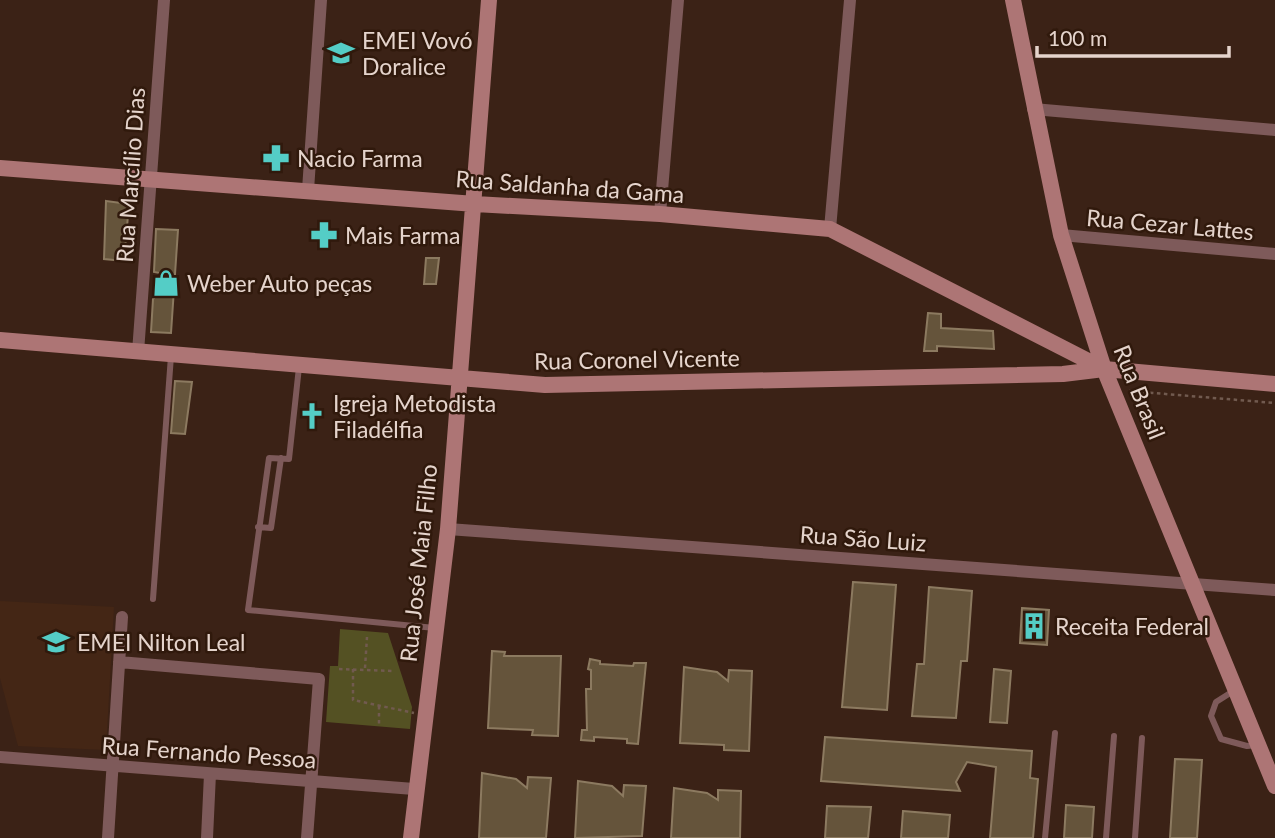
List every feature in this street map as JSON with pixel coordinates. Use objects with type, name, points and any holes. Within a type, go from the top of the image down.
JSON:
[{"type":"street","name":"Rua Marcílio Dias","points":[[138,352],[163,0]]},
{"type":"street","points":[[308,190],[321,0]]},
{"type":"street","name":"Rua José Maia Filho","points":[[411,838],[414,789],[448,529],[489,0]]},
{"type":"street","points":[[660,214],[678,0]]},
{"type":"street","points":[[831,229],[850,0]]},
{"type":"street","name":"Rua Brasil","points":[[1013,0],[1033,109],[1061,235],[1104,369],[1259,744],[1271,763],[1275,786]]},
{"type":"street","points":[[1033,109],[1275,130]]},
{"type":"street","name":"Rua Saldanha da Gama","points":[[0,168],[475,204],[660,214],[831,229],[1104,369]]},
{"type":"street","name":"Rua Cezar Lattes","points":[[1061,235],[1275,254]]},
{"type":"street","name":"Rua Coronel Vicente","points":[[0,340],[458,380],[545,385],[1063,374],[1104,369],[1275,384]]},
{"type":"street","name":"Rua São Luiz","points":[[448,529],[1275,590]]},
{"type":"street","points":[[108,838],[122,617]]},
{"type":"street","points":[[119,662],[319,679],[307,838]]},
{"type":"street","name":"Rua Fernando Pessoa","points":[[0,757],[414,789]]},
{"type":"street","points":[[207,838],[210,774]]},
{"type":"lane","points":[[153,599],[171,355]]},
{"type":"lane","points":[[299,365],[289,459],[269,458],[248,610],[435,628]]},
{"type":"lane","points":[[258,527],[271,528],[281,458]]},
{"type":"lane","points":[[1237,689],[1216,702],[1211,716],[1220,739],[1247,746],[1259,744]]},
{"type":"lane","points":[[1045,838],[1055,733]]},
{"type":"lane","points":[[1106,838],[1114,736]]},
{"type":"lane","points":[[1135,838],[1142,738]]},
{"type":"path","points":[[1115,393],[1129,391],[1275,403]]},
{"type":"path","points":[[365,670],[367,637]]},
{"type":"path","points":[[339,669],[392,671]]},
{"type":"path","points":[[353,669],[353,700],[424,716]]},
{"type":"path","points":[[379,706],[379,724]]},
{"type":"shaded area","name":"EMEI Nilton Leal","points":[[0,601],[114,607],[106,750],[18,746],[0,678]]},
{"type":"shaded area","points":[[340,629],[388,633],[412,707],[410,729],[326,722],[330,666],[338,666]]},
{"type":"building","points":[[106,201],[129,204],[124,261],[104,259]]},
{"type":"building","name":"Weber Auto peças","points":[[156,229],[178,230],[171,333],[151,332],[153,299],[159,292],[160,273],[154,272]]},
{"type":"building","points":[[426,258],[439,258],[436,284],[424,284]]},
{"type":"building","points":[[928,313],[941,314],[941,328],[993,331],[994,349],[937,346],[937,351],[924,351]]},
{"type":"building","points":[[175,381],[192,382],[185,434],[171,433]]},
{"type":"building","points":[[853,582],[896,585],[887,710],[842,707]]},
{"type":"building","points":[[929,587],[972,591],[967,661],[961,661],[956,718],[912,716],[917,664],[924,664]]},
{"type":"building","name":"Receita Federal","points":[[1022,608],[1049,610],[1047,645],[1020,643]]},
{"type":"building","points":[[492,651],[505,652],[504,656],[561,656],[558,736],[532,735],[533,730],[488,728]]},
{"type":"building","points":[[590,659],[600,661],[600,664],[633,666],[634,663],[646,663],[638,744],[627,743],[627,739],[594,737],[594,741],[581,740],[582,730],[587,730],[586,689],[591,689],[591,670],[588,669]]},
{"type":"building","points":[[684,667],[717,672],[728,681],[729,670],[752,671],[749,751],[724,750],[724,745],[680,743]]},
{"type":"building","points":[[994,669],[1011,671],[1007,723],[990,722]]},
{"type":"building","points":[[825,737],[1032,751],[1030,778],[1038,779],[1033,838],[990,838],[996,767],[967,762],[956,782],[960,791],[821,781]]},
{"type":"building","points":[[1175,759],[1202,760],[1197,838],[1170,838]]},
{"type":"building","points":[[482,773],[516,779],[527,788],[528,777],[551,778],[546,838],[479,838]]},
{"type":"building","points":[[578,781],[612,786],[623,796],[624,785],[646,786],[642,836],[575,838]]},
{"type":"building","points":[[674,788],[707,793],[718,800],[718,790],[741,791],[740,838],[671,838]]},
{"type":"building","points":[[1066,805],[1094,807],[1092,838],[1064,838]]},
{"type":"building","points":[[827,806],[871,807],[868,838],[825,838]]},
{"type":"building","points":[[903,811],[950,815],[948,838],[901,838]]},
{"type":"place","name":"EMEI Vovó Doralice","points":[[341,53]]},
{"type":"place","name":"Nacio Farma","points":[[276,158]]},
{"type":"place","name":"Mais Farma","points":[[324,235]]},
{"type":"place","name":"Weber Auto peças","points":[[166,283]]},
{"type":"place","name":"Igreja Metodista Filadélfia","points":[[312,416]]},
{"type":"place","name":"Receita Federal","points":[[1034,626]]},
{"type":"place","name":"EMEI Nilton Leal","points":[[56,642]]}]
